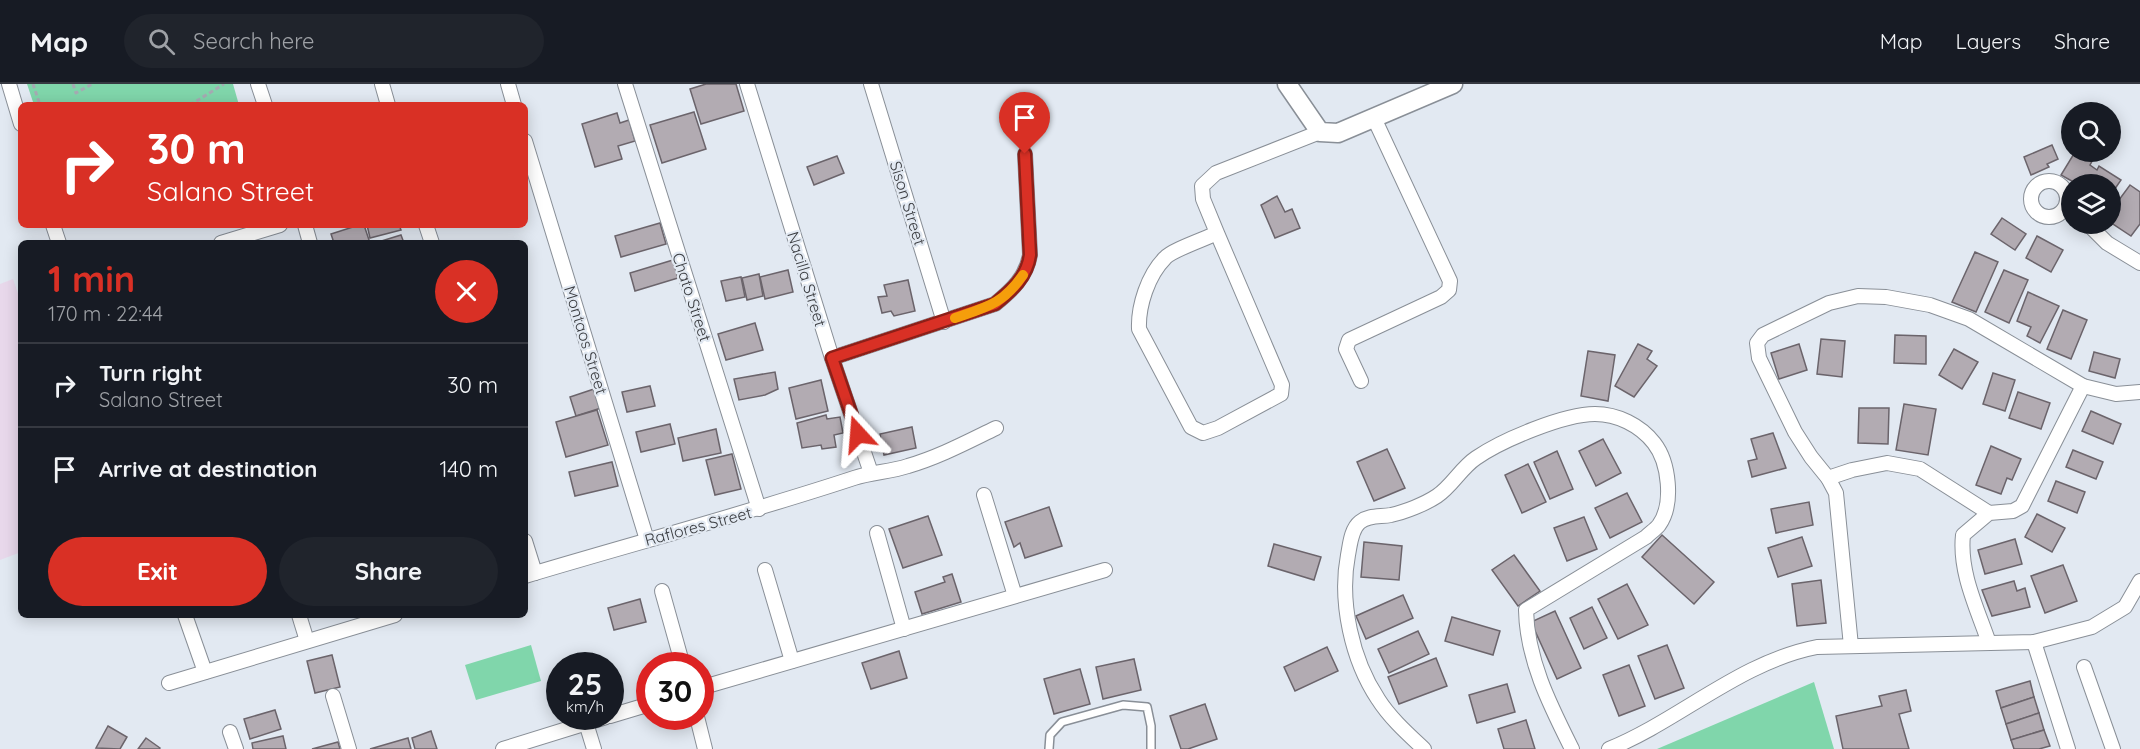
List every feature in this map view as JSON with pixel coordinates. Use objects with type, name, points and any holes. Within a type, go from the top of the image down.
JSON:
[{"type":"street","points":[[9,84],[18,114]]},
{"type":"street","points":[[258,84],[264,102]]},
{"type":"street","points":[[382,84],[387,102]]},
{"type":"street","points":[[508,84],[513,102]]},
{"type":"street","name":"Chato Street","points":[[625,84],[759,509]]},
{"type":"street","name":"Nacilla Street","points":[[747,84],[832,358],[871,473]]},
{"type":"street","name":"Sison Street","points":[[872,84],[944,322]]},
{"type":"street","points":[[1287,84],[1320,132]]},
{"type":"street","points":[[1217,233],[1165,257],[1150,280],[1138,312],[1139,329],[1185,417],[1191,427],[1203,433],[1218,428],[1281,394],[1282,385],[1203,199],[1203,186],[1216,173],[1320,132],[1338,133],[1453,84]]},
{"type":"street","points":[[1361,381],[1346,349],[1348,340],[1441,297],[1449,290],[1450,281],[1374,118]]},
{"type":"street","name":"Montaos Street","points":[[528,151],[647,540]]},
{"type":"street","points":[[832,358],[995,304],[1014,288],[1028,268],[1030,255],[1025,154]]},
{"type":"street","points":[[231,240],[270,228]]},
{"type":"street","points":[[2098,234],[2107,243],[2140,263]]},
{"type":"street","points":[[1851,646],[1836,493],[1795,432],[1759,358],[1756,348],[1760,339],[1767,332],[1830,303],[1858,296],[1886,297],[1930,305],[1969,319],[2083,386],[2116,394],[2140,392]]},
{"type":"street","points":[[1989,643],[1964,568],[1961,553],[1963,535],[1989,513],[2013,511],[2022,506],[2083,386]]},
{"type":"street","points":[[1424,749],[1398,724],[1378,700],[1353,646],[1347,609],[1346,567],[1351,539],[1358,523],[1369,517],[1393,514],[1437,495],[1476,458],[1518,435],[1578,415],[1595,414],[1626,420],[1648,437],[1655,444],[1669,482],[1667,506],[1660,524],[1646,537],[1526,610],[1526,628],[1532,655],[1547,699],[1572,749]]},
{"type":"street","name":"Raflores Street","points":[[530,575],[759,509],[871,473],[906,467],[947,452],[996,428]]},
{"type":"street","points":[[1828,478],[1852,470],[1887,463],[1920,469],[1989,513]]},
{"type":"street","points":[[984,495],[1016,596]]},
{"type":"street","points":[[877,533],[904,629]]},
{"type":"street","points":[[765,570],[792,661]]},
{"type":"street","points":[[714,684],[1105,570]]},
{"type":"street","points":[[1608,749],[1655,726],[1785,654],[1817,647],[2034,642],[2092,627],[2125,607],[2140,581]]},
{"type":"street","points":[[662,591],[679,652]]},
{"type":"street","points":[[186,618],[205,672]]},
{"type":"street","points":[[300,618],[307,641]]},
{"type":"street","points":[[169,683],[385,618]]},
{"type":"street","points":[[2034,642],[2068,749]]},
{"type":"street","points":[[2084,668],[2113,749]]},
{"type":"street","points":[[333,696],[349,749]]},
{"type":"street","points":[[503,749],[564,730]]},
{"type":"street","points":[[588,730],[594,749]]},
{"type":"street","points":[[700,730],[705,749]]},
{"type":"street","points":[[230,732],[236,749]]},
{"type":"lane","points":[[1049,749],[1050,735],[1062,723],[1123,705],[1147,706],[1151,726],[1151,749]]},
{"type":"path","points":[[33,84],[39,102]]},
{"type":"path","points":[[73,84],[76,93],[92,84]]},
{"type":"path","points":[[195,102],[224,84]]},
{"type":"shaded area","points":[[13,279],[18,293],[18,553],[0,560],[0,284]]},
{"type":"green space","points":[[27,84],[233,84],[238,102],[33,102]]},
{"type":"green space","points":[[531,645],[541,681],[476,700],[465,665]]},
{"type":"green space","points":[[1814,682],[1834,749],[1657,749]]},
{"type":"building","points":[[706,84],[736,84],[744,111],[701,124],[690,89]]},
{"type":"building","points":[[694,112],[706,149],[662,163],[650,125]]},
{"type":"building","points":[[617,113],[620,123],[629,120],[635,141],[618,146],[622,159],[595,167],[582,124]]},
{"type":"building","points":[[2052,145],[2058,159],[2047,164],[2049,167],[2031,175],[2024,157]]},
{"type":"building","points":[[837,156],[844,173],[814,185],[807,167]]},
{"type":"building","points":[[2069,162],[2092,162],[2090,165],[2097,170],[2099,166],[2112,174],[2062,174]]},
{"type":"building","points":[[2130,185],[2140,192],[2140,224],[2131,236],[2121,229],[2121,197]]},
{"type":"building","points":[[1277,196],[1285,212],[1292,209],[1300,228],[1275,238],[1261,205]]},
{"type":"building","points":[[2002,218],[2026,234],[2015,250],[1991,234]]},
{"type":"building","points":[[660,223],[666,244],[621,257],[615,236]]},
{"type":"building","points":[[350,228],[365,228],[369,240],[333,240],[331,234]]},
{"type":"building","points":[[368,228],[400,228],[401,230],[370,238]]},
{"type":"building","points":[[401,235],[403,240],[385,240]]},
{"type":"building","points":[[2037,236],[2063,250],[2051,272],[2026,258]]},
{"type":"building","points":[[1975,252],[1998,262],[1976,312],[1952,302]]},
{"type":"building","points":[[673,260],[678,278],[635,291],[630,273]]},
{"type":"building","points":[[788,270],[793,292],[765,299],[760,277]]},
{"type":"building","points":[[2004,270],[2028,280],[2009,323],[1985,312]]},
{"type":"building","points":[[759,274],[763,296],[747,300],[742,278]]},
{"type":"building","points":[[741,277],[745,297],[726,301],[721,281]]},
{"type":"building","points":[[908,280],[915,311],[894,316],[891,311],[882,313],[878,297],[887,296],[884,285]]},
{"type":"building","points":[[2028,292],[2059,306],[2040,343],[2027,336],[2031,327],[2017,321]]},
{"type":"building","points":[[2063,310],[2087,320],[2071,359],[2047,349]]},
{"type":"building","points":[[755,323],[763,350],[726,360],[718,334]]},
{"type":"building","points":[[1895,335],[1926,336],[1926,364],[1894,363]]},
{"type":"building","points":[[1821,339],[1845,341],[1842,377],[1817,374]]},
{"type":"building","points":[[1638,344],[1652,351],[1647,359],[1657,366],[1634,397],[1615,386]]},
{"type":"building","points":[[1799,344],[1807,370],[1779,379],[1771,353]]},
{"type":"building","points":[[1954,349],[1978,362],[1962,389],[1939,375]]},
{"type":"building","points":[[1588,351],[1615,355],[1608,401],[1581,396]]},
{"type":"building","points":[[2094,352],[2120,359],[2115,378],[2089,371]]},
{"type":"building","points":[[775,372],[778,389],[765,395],[739,400],[734,379]]},
{"type":"building","points":[[1993,373],[2015,380],[2005,411],[1983,404]]},
{"type":"building","points":[[821,380],[828,411],[796,419],[789,388]]},
{"type":"building","points":[[650,386],[655,406],[627,412],[622,392]]},
{"type":"building","points":[[594,389],[601,408],[576,416],[570,397]]},
{"type":"building","points":[[2018,392],[2050,403],[2041,429],[2009,418]]},
{"type":"building","points":[[1904,404],[1936,409],[1928,455],[1896,450]]},
{"type":"building","points":[[1859,408],[1889,408],[1888,444],[1858,443]]},
{"type":"building","points":[[597,410],[608,445],[566,457],[556,422]]},
{"type":"building","points":[[2091,411],[2121,424],[2113,444],[2082,431]]},
{"type":"building","points":[[826,415],[827,419],[840,417],[843,433],[834,435],[836,447],[822,449],[821,445],[802,448],[797,423]]},
{"type":"building","points":[[670,424],[675,444],[641,452],[636,432]]},
{"type":"building","points":[[912,427],[916,448],[884,455],[880,434]]},
{"type":"building","points":[[716,429],[721,453],[683,461],[678,438]]},
{"type":"building","points":[[1773,433],[1786,468],[1752,477],[1748,461],[1757,459],[1751,439]]},
{"type":"building","points":[[1603,439],[1621,473],[1596,486],[1579,451]]},
{"type":"building","points":[[1991,446],[2021,459],[2012,480],[2007,478],[2001,494],[1976,485]]},
{"type":"building","points":[[1387,449],[1405,488],[1374,501],[1357,462]]},
{"type":"building","points":[[2073,450],[2103,462],[2096,479],[2066,467]]},
{"type":"building","points":[[1557,451],[1573,489],[1550,499],[1534,462]]},
{"type":"building","points":[[732,454],[741,489],[715,495],[706,460]]},
{"type":"building","points":[[612,462],[618,486],[575,496],[569,472]]},
{"type":"building","points":[[1528,464],[1546,502],[1522,513],[1505,475]]},
{"type":"building","points":[[2056,481],[2085,492],[2077,513],[2048,501]]},
{"type":"building","points":[[1627,493],[1642,522],[1610,538],[1595,508]]},
{"type":"building","points":[[1809,502],[1813,525],[1776,533],[1771,509]]},
{"type":"building","points":[[1049,507],[1062,546],[1025,558],[1020,543],[1014,547],[1005,522]]},
{"type":"building","points":[[2037,514],[2065,528],[2052,552],[2025,537]]},
{"type":"building","points":[[928,516],[942,555],[903,568],[889,529]]},
{"type":"building","points":[[1584,517],[1597,549],[1567,561],[1554,528]]},
{"type":"building","points":[[1662,535],[1714,582],[1694,604],[1642,557]]},
{"type":"building","points":[[1802,537],[1812,566],[1778,577],[1768,548]]},
{"type":"building","points":[[2015,539],[2022,564],[1985,574],[1978,550]]},
{"type":"building","points":[[1364,542],[1402,546],[1399,580],[1361,577]]},
{"type":"building","points":[[1274,544],[1321,557],[1314,580],[1268,566]]},
{"type":"building","points":[[1514,555],[1540,591],[1518,606],[1492,570]]},
{"type":"building","points":[[2063,565],[2077,601],[2045,613],[2031,576]]},
{"type":"building","points":[[952,574],[961,602],[922,614],[915,592],[945,582],[943,577]]},
{"type":"building","points":[[1821,580],[1826,623],[1797,626],[1792,584]]},
{"type":"building","points":[[2014,581],[2017,591],[2025,588],[2030,607],[1992,616],[1982,590]]},
{"type":"building","points":[[1627,584],[1648,625],[1618,639],[1598,599]]},
{"type":"building","points":[[1403,595],[1413,618],[1366,639],[1356,616]]},
{"type":"building","points":[[640,599],[646,622],[614,630],[608,608]]},
{"type":"building","points":[[1592,607],[1607,638],[1584,649],[1570,618]]},
{"type":"building","points":[[1555,611],[1581,668],[1557,679],[1531,622]]},
{"type":"building","points":[[1452,617],[1500,631],[1493,655],[1445,641]]},
{"type":"building","points":[[1418,631],[1429,654],[1389,673],[1378,649]]},
{"type":"building","points":[[1667,645],[1684,688],[1655,699],[1638,656]]},
{"type":"building","points":[[1327,647],[1338,671],[1295,691],[1284,667]]},
{"type":"building","points":[[899,651],[907,678],[871,689],[862,663]]},
{"type":"building","points":[[332,655],[340,687],[315,693],[307,661]]},
{"type":"building","points":[[1436,658],[1447,686],[1399,704],[1388,677]]},
{"type":"building","points":[[1134,659],[1141,690],[1103,699],[1096,667]]},
{"type":"building","points":[[1629,665],[1645,706],[1619,716],[1603,675]]},
{"type":"building","points":[[1080,669],[1090,704],[1054,714],[1044,679]]},
{"type":"building","points":[[2030,681],[2034,697],[2001,708],[1996,691]]},
{"type":"building","points":[[1507,684],[1515,712],[1477,723],[1469,695]]},
{"type":"building","points":[[1906,690],[1911,711],[1899,714],[1909,749],[1843,749],[1836,716],[1882,706],[1879,696]]},
{"type":"building","points":[[2034,697],[2039,713],[2006,724],[2001,708]]},
{"type":"building","points":[[1205,704],[1217,739],[1188,749],[1181,749],[1170,716]]},
{"type":"building","points":[[275,710],[281,729],[250,739],[244,719]]},
{"type":"building","points":[[2039,713],[2044,730],[2011,740],[2006,724]]},
{"type":"building","points":[[1526,720],[1535,749],[1504,749],[1498,729]]},
{"type":"building","points":[[108,726],[127,737],[120,749],[96,748]]},
{"type":"building","points":[[2044,730],[2050,746],[2039,749],[2014,749],[2011,740]]},
{"type":"building","points":[[431,731],[437,749],[415,749],[412,738]]},
{"type":"building","points":[[283,736],[286,749],[253,749],[252,743]]},
{"type":"building","points":[[146,738],[160,748],[138,749]]},
{"type":"building","points":[[408,738],[411,749],[370,749]]},
{"type":"building","points":[[338,742],[340,749],[312,749]]},
{"type":"slow traffic","points":[[955,318],[995,304],[1014,288],[1023,275]]},
{"type":"route","points":[[858,434],[832,358],[995,304],[1014,288],[1028,268],[1030,255],[1025,154]]}]
